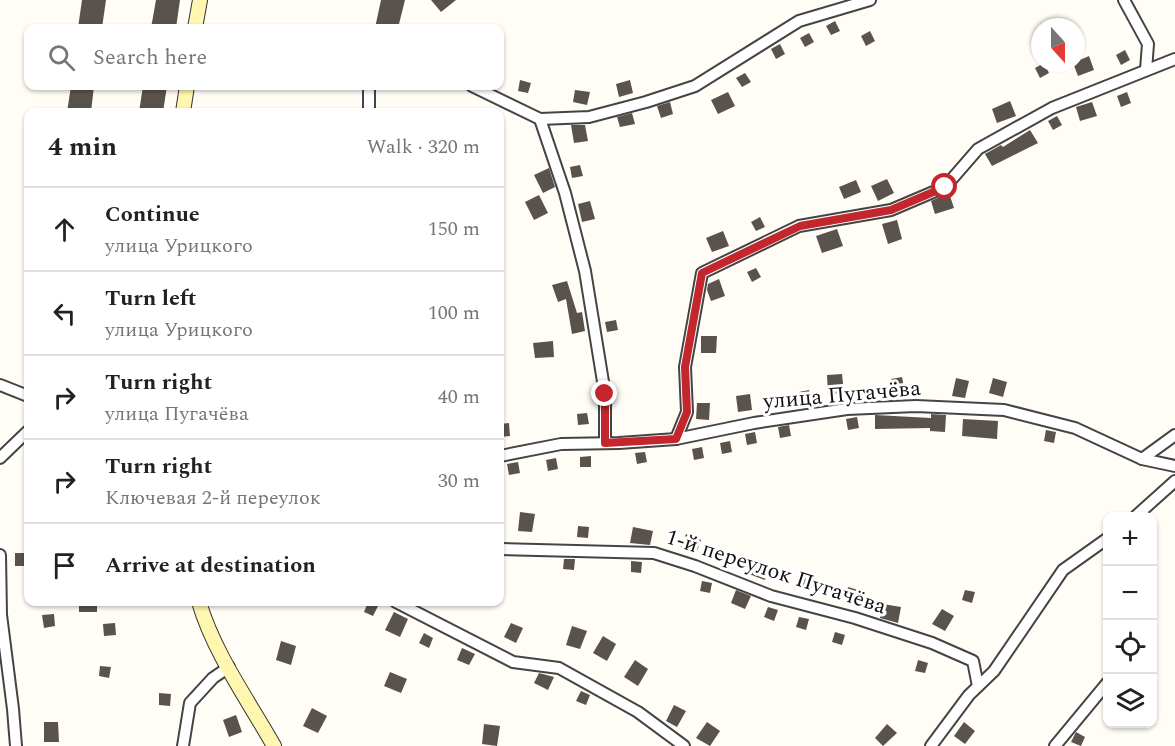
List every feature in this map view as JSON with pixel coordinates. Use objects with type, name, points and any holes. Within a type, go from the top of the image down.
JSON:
[{"type":"main road","points":[[196,24],[200,0]]},
{"type":"main road","points":[[184,108],[186,90]]},
{"type":"main road","points":[[200,606],[229,667],[274,746]]},
{"type":"street","points":[[480,90],[540,119],[589,117],[695,86],[799,21],[870,0]]},
{"type":"street","points":[[1124,0],[1148,44],[1146,70]]},
{"type":"street","points":[[676,439],[687,412],[685,367],[702,273],[800,226],[891,210],[945,187],[978,149],[1052,108],[1175,59]]},
{"type":"street","points":[[369,90],[369,108]]},
{"type":"street","points":[[540,119],[565,193],[585,271],[605,394],[605,443]]},
{"type":"street","points":[[0,384],[24,394]]},
{"type":"street","name":"улица Пугачёва","points":[[504,455],[561,444],[676,439],[754,423],[847,410],[916,406],[1004,410],[1075,428],[1142,459],[1175,465]]},
{"type":"street","points":[[0,458],[24,435]]},
{"type":"street","points":[[1142,459],[1175,435]]},
{"type":"street","points":[[1140,512],[1175,481]]},
{"type":"street","points":[[931,746],[969,695],[994,671],[1064,570],[1103,541]]},
{"type":"street","name":"1-й переулок Пугачёва","points":[[504,549],[654,553],[771,596],[855,618],[932,643],[973,661],[978,686]]},
{"type":"street","points":[[0,555],[1,615],[14,709],[16,746]]},
{"type":"street","points":[[415,606],[513,662],[559,668],[638,712],[684,746]]},
{"type":"street","points":[[183,746],[190,703],[213,678],[229,667]]},
{"type":"street","points":[[1055,746],[1103,687]]},
{"type":"building","points":[[82,0],[106,0],[103,24],[79,24]]},
{"type":"building","points":[[156,0],[180,0],[177,24],[152,24]]},
{"type":"building","points":[[381,0],[405,0],[399,24],[376,24]]},
{"type":"building","points":[[431,0],[456,0],[441,12]]},
{"type":"building","points":[[835,21],[840,31],[831,35],[826,26]]},
{"type":"building","points":[[870,31],[875,41],[866,46],[861,36]]},
{"type":"building","points":[[809,33],[814,42],[805,47],[800,38]]},
{"type":"building","points":[[780,44],[785,54],[776,59],[771,49]]},
{"type":"building","points":[[1125,50],[1130,60],[1121,65],[1116,55]]},
{"type":"building","points":[[1089,56],[1094,70],[1078,76],[1076,72],[1085,72],[1085,58]]},
{"type":"building","points":[[1037,72],[1048,72],[1049,73],[1040,78]]},
{"type":"building","points":[[745,73],[751,82],[742,87],[736,78]]},
{"type":"building","points":[[520,80],[531,83],[528,93],[518,91]]},
{"type":"building","points":[[630,80],[633,93],[619,97],[616,84]]},
{"type":"building","points":[[70,90],[94,90],[91,108],[68,108]]},
{"type":"building","points":[[142,90],[166,90],[164,108],[140,108]]},
{"type":"building","points":[[575,90],[590,92],[587,105],[573,102]]},
{"type":"building","points":[[728,92],[735,106],[718,114],[711,100]]},
{"type":"building","points":[[1127,92],[1131,103],[1121,107],[1117,96]]},
{"type":"building","points":[[1010,101],[1016,116],[997,123],[992,109]]},
{"type":"building","points":[[670,102],[673,114],[661,118],[657,106]]},
{"type":"building","points":[[1092,102],[1097,116],[1080,121],[1076,107]]},
{"type":"building","points":[[632,113],[635,124],[620,127],[617,117]]},
{"type":"building","points":[[1057,116],[1062,125],[1053,130],[1048,121]]},
{"type":"building","points":[[571,125],[585,125],[588,141],[574,143]]},
{"type":"building","points":[[1030,130],[1038,143],[992,166],[985,154],[1001,145],[1003,147]]},
{"type":"building","points":[[580,165],[583,176],[572,178],[570,167]]},
{"type":"building","points":[[549,168],[555,187],[543,193],[534,175]]},
{"type":"building","points":[[887,179],[894,193],[878,201],[871,186]]},
{"type":"building","points":[[856,180],[861,192],[844,199],[839,187]]},
{"type":"building","points":[[949,193],[954,208],[935,214],[931,201]]},
{"type":"building","points":[[539,195],[548,213],[534,220],[525,202]]},
{"type":"building","points":[[590,201],[595,219],[582,222],[578,204]]},
{"type":"building","points":[[760,217],[765,227],[756,231],[751,222]]},
{"type":"building","points":[[897,220],[902,239],[888,244],[882,224]]},
{"type":"building","points":[[837,229],[843,246],[822,253],[816,236]]},
{"type":"building","points":[[723,231],[729,246],[712,252],[706,238]]},
{"type":"building","points":[[756,268],[761,277],[752,282],[747,272]]},
{"type":"building","points":[[719,279],[725,296],[711,301],[707,290],[708,284]]},
{"type":"building","points":[[567,281],[577,313],[582,312],[585,331],[572,334],[566,299],[558,302],[552,285]]},
{"type":"building","points":[[616,320],[618,330],[607,332],[605,322]]},
{"type":"building","points":[[701,336],[717,336],[716,353],[701,353]]},
{"type":"building","points":[[553,341],[554,357],[535,358],[533,343]]},
{"type":"building","points":[[842,374],[844,393],[828,395],[827,375]]},
{"type":"building","points":[[902,377],[904,388],[893,389],[891,379]]},
{"type":"building","points":[[956,378],[969,381],[965,398],[952,396]]},
{"type":"building","points":[[993,378],[1007,382],[1003,397],[989,393]]},
{"type":"building","points":[[809,390],[811,401],[801,403],[799,392]]},
{"type":"building","points":[[750,394],[752,410],[738,412],[736,396]]},
{"type":"building","points":[[697,403],[710,403],[709,420],[696,419]]},
{"type":"building","points":[[587,413],[589,424],[578,425],[577,414]]},
{"type":"building","points":[[931,414],[946,415],[945,432],[930,431],[930,428],[875,429],[875,415],[931,418]]},
{"type":"building","points":[[857,417],[859,428],[848,430],[846,419]]},
{"type":"building","points":[[963,419],[998,421],[997,439],[962,436]]},
{"type":"building","points":[[509,423],[510,436],[504,437],[504,424]]},
{"type":"building","points":[[789,425],[791,436],[780,438],[778,427]]},
{"type":"building","points":[[1046,430],[1056,432],[1054,443],[1044,441]]},
{"type":"building","points":[[755,432],[757,443],[747,445],[745,434]]},
{"type":"building","points":[[730,441],[732,452],[722,454],[720,443]]},
{"type":"building","points":[[702,447],[704,458],[694,460],[692,449]]},
{"type":"building","points":[[645,452],[647,462],[637,464],[635,453]]},
{"type":"building","points":[[591,456],[591,467],[580,467],[580,457]]},
{"type":"building","points":[[556,458],[558,469],[548,471],[546,460]]},
{"type":"building","points":[[518,462],[520,473],[509,475],[507,464]]},
{"type":"building","points":[[520,512],[535,514],[532,532],[518,531]]},
{"type":"building","points":[[578,526],[589,527],[588,538],[577,537]]},
{"type":"building","points":[[633,527],[653,531],[650,545],[630,543]]},
{"type":"building","points":[[686,534],[701,540],[696,553],[681,547]]},
{"type":"building","points":[[719,551],[729,553],[726,564],[716,561]]},
{"type":"building","points":[[15,553],[24,553],[24,566],[15,566]]},
{"type":"building","points":[[564,559],[575,559],[574,570],[563,569]]},
{"type":"building","points":[[755,559],[771,565],[765,580],[749,574]]},
{"type":"building","points":[[631,561],[642,562],[641,573],[631,572]]},
{"type":"building","points":[[804,578],[814,581],[811,591],[801,588]]},
{"type":"building","points":[[702,581],[712,583],[710,593],[700,591]]},
{"type":"building","points":[[848,587],[858,590],[855,601],[845,598]]},
{"type":"building","points":[[736,590],[751,596],[745,609],[731,603]]},
{"type":"building","points":[[965,590],[975,592],[972,603],[962,600]]},
{"type":"building","points":[[883,604],[901,607],[898,623],[880,618]]},
{"type":"building","points":[[79,606],[97,606],[97,612],[79,612]]},
{"type":"building","points":[[366,606],[378,606],[373,616],[364,612]]},
{"type":"building","points":[[768,607],[778,610],[774,621],[764,617]]},
{"type":"building","points":[[942,609],[954,616],[945,631],[932,624]]},
{"type":"building","points":[[394,612],[408,619],[400,637],[385,630]]},
{"type":"building","points":[[54,614],[55,626],[44,628],[42,615]]},
{"type":"building","points":[[799,617],[809,619],[806,630],[796,627]]},
{"type":"building","points":[[115,623],[116,635],[104,636],[103,624]]},
{"type":"building","points":[[511,623],[523,628],[516,643],[504,637]]},
{"type":"building","points":[[572,626],[587,631],[580,649],[566,645]]},
{"type":"building","points":[[835,632],[845,635],[842,645],[832,642]]},
{"type":"building","points":[[424,633],[433,638],[429,648],[419,643]]},
{"type":"building","points":[[603,636],[616,644],[607,661],[593,653]]},
{"type":"building","points":[[281,641],[296,646],[291,665],[276,660]]},
{"type":"building","points":[[462,648],[475,654],[469,665],[457,660]]},
{"type":"building","points":[[635,660],[648,669],[638,686],[624,677]]},
{"type":"building","points":[[918,660],[928,663],[925,673],[915,671]]},
{"type":"building","points":[[100,666],[111,667],[109,678],[99,676]]},
{"type":"building","points":[[390,672],[407,679],[401,693],[384,686]]},
{"type":"building","points":[[539,673],[554,677],[548,690],[534,683]]},
{"type":"building","points":[[581,691],[590,695],[586,705],[576,701]]},
{"type":"building","points":[[159,693],[171,694],[170,706],[159,705]]},
{"type":"building","points":[[674,705],[686,711],[677,727],[666,721]]},
{"type":"building","points":[[312,708],[327,716],[318,733],[303,726]]},
{"type":"building","points":[[236,715],[242,732],[229,737],[223,720]]},
{"type":"building","points":[[44,722],[58,722],[59,742],[44,742]]},
{"type":"building","points":[[707,722],[720,731],[710,746],[696,738]]},
{"type":"building","points":[[964,722],[975,731],[965,744],[954,736]]},
{"type":"building","points":[[484,724],[500,726],[497,746],[482,744]]},
{"type":"building","points":[[887,724],[897,733],[883,746],[875,738]]},
{"type":"building","points":[[1076,732],[1085,737],[1081,746],[1071,742]]},
{"type":"route","points":[[605,394],[605,443],[676,439],[687,412],[685,367],[702,273],[800,226],[891,210],[945,187]]}]
